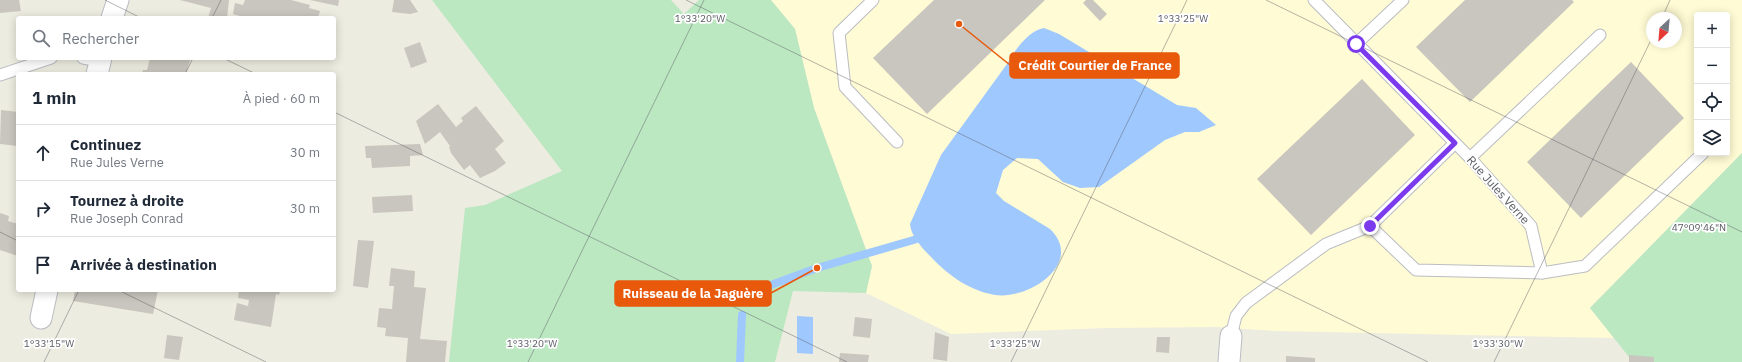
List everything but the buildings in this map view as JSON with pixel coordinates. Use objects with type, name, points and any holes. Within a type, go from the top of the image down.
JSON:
[{"type":"street","points":[[113,16],[118,0]]},
{"type":"street","points":[[41,318],[47,292]]},
{"type":"street","points":[[1229,362],[1231,336]]},
{"type":"lane","points":[[873,0],[839,33],[846,87],[897,142]]},
{"type":"lane","name":"Rue Jules Verne","points":[[1314,0],[1470,158],[1531,226],[1542,273]]},
{"type":"lane","points":[[1356,44],[1403,0]]},
{"type":"lane","points":[[1470,158],[1600,35]]},
{"type":"lane","points":[[0,75],[45,60]]},
{"type":"lane","points":[[1231,336],[1236,316],[1246,303],[1326,244],[1370,226],[1455,143]]},
{"type":"lane","points":[[1370,226],[1416,270],[1542,273],[1585,266],[1700,156]]},
{"type":"shaded area","points":[[771,0],[1742,0],[1742,153],[1590,308],[1614,338],[1275,331],[1217,327],[1105,328],[951,334],[866,293],[872,266],[814,108],[795,29]]},
{"type":"green space","points":[[432,0],[671,0],[684,14],[699,0],[771,0],[795,29],[814,108],[872,266],[866,293],[793,291],[775,362],[449,362],[465,208],[485,205],[562,171]]},
{"type":"green space","points":[[1742,153],[1742,362],[1633,362],[1590,308]]},
{"type":"water","points":[[1044,28],[1059,34],[1177,105],[1196,108],[1216,125],[1199,132],[1185,132],[1165,140],[1099,187],[1080,188],[1063,182],[1038,159],[1017,158],[1003,170],[996,193],[1004,201],[1050,229],[1059,242],[1061,254],[1057,266],[1048,277],[1037,285],[1023,292],[1009,295],[995,295],[977,290],[953,277],[918,243],[910,224],[941,155],[1022,42],[1033,33]]},
{"type":"water","points":[[797,316],[813,317],[813,354],[797,353]]},
{"type":"waterway","points":[[744,295],[817,268],[917,239]]},
{"type":"waterway","points":[[740,362],[742,315]]},
{"type":"place","name":"Crédit Courtier de France","points":[[959,24]]},
{"type":"place","name":"Ruisseau de la Jaguère","points":[[817,268]]},
{"type":"route","points":[[1356,44],[1455,143],[1370,226]]}]
